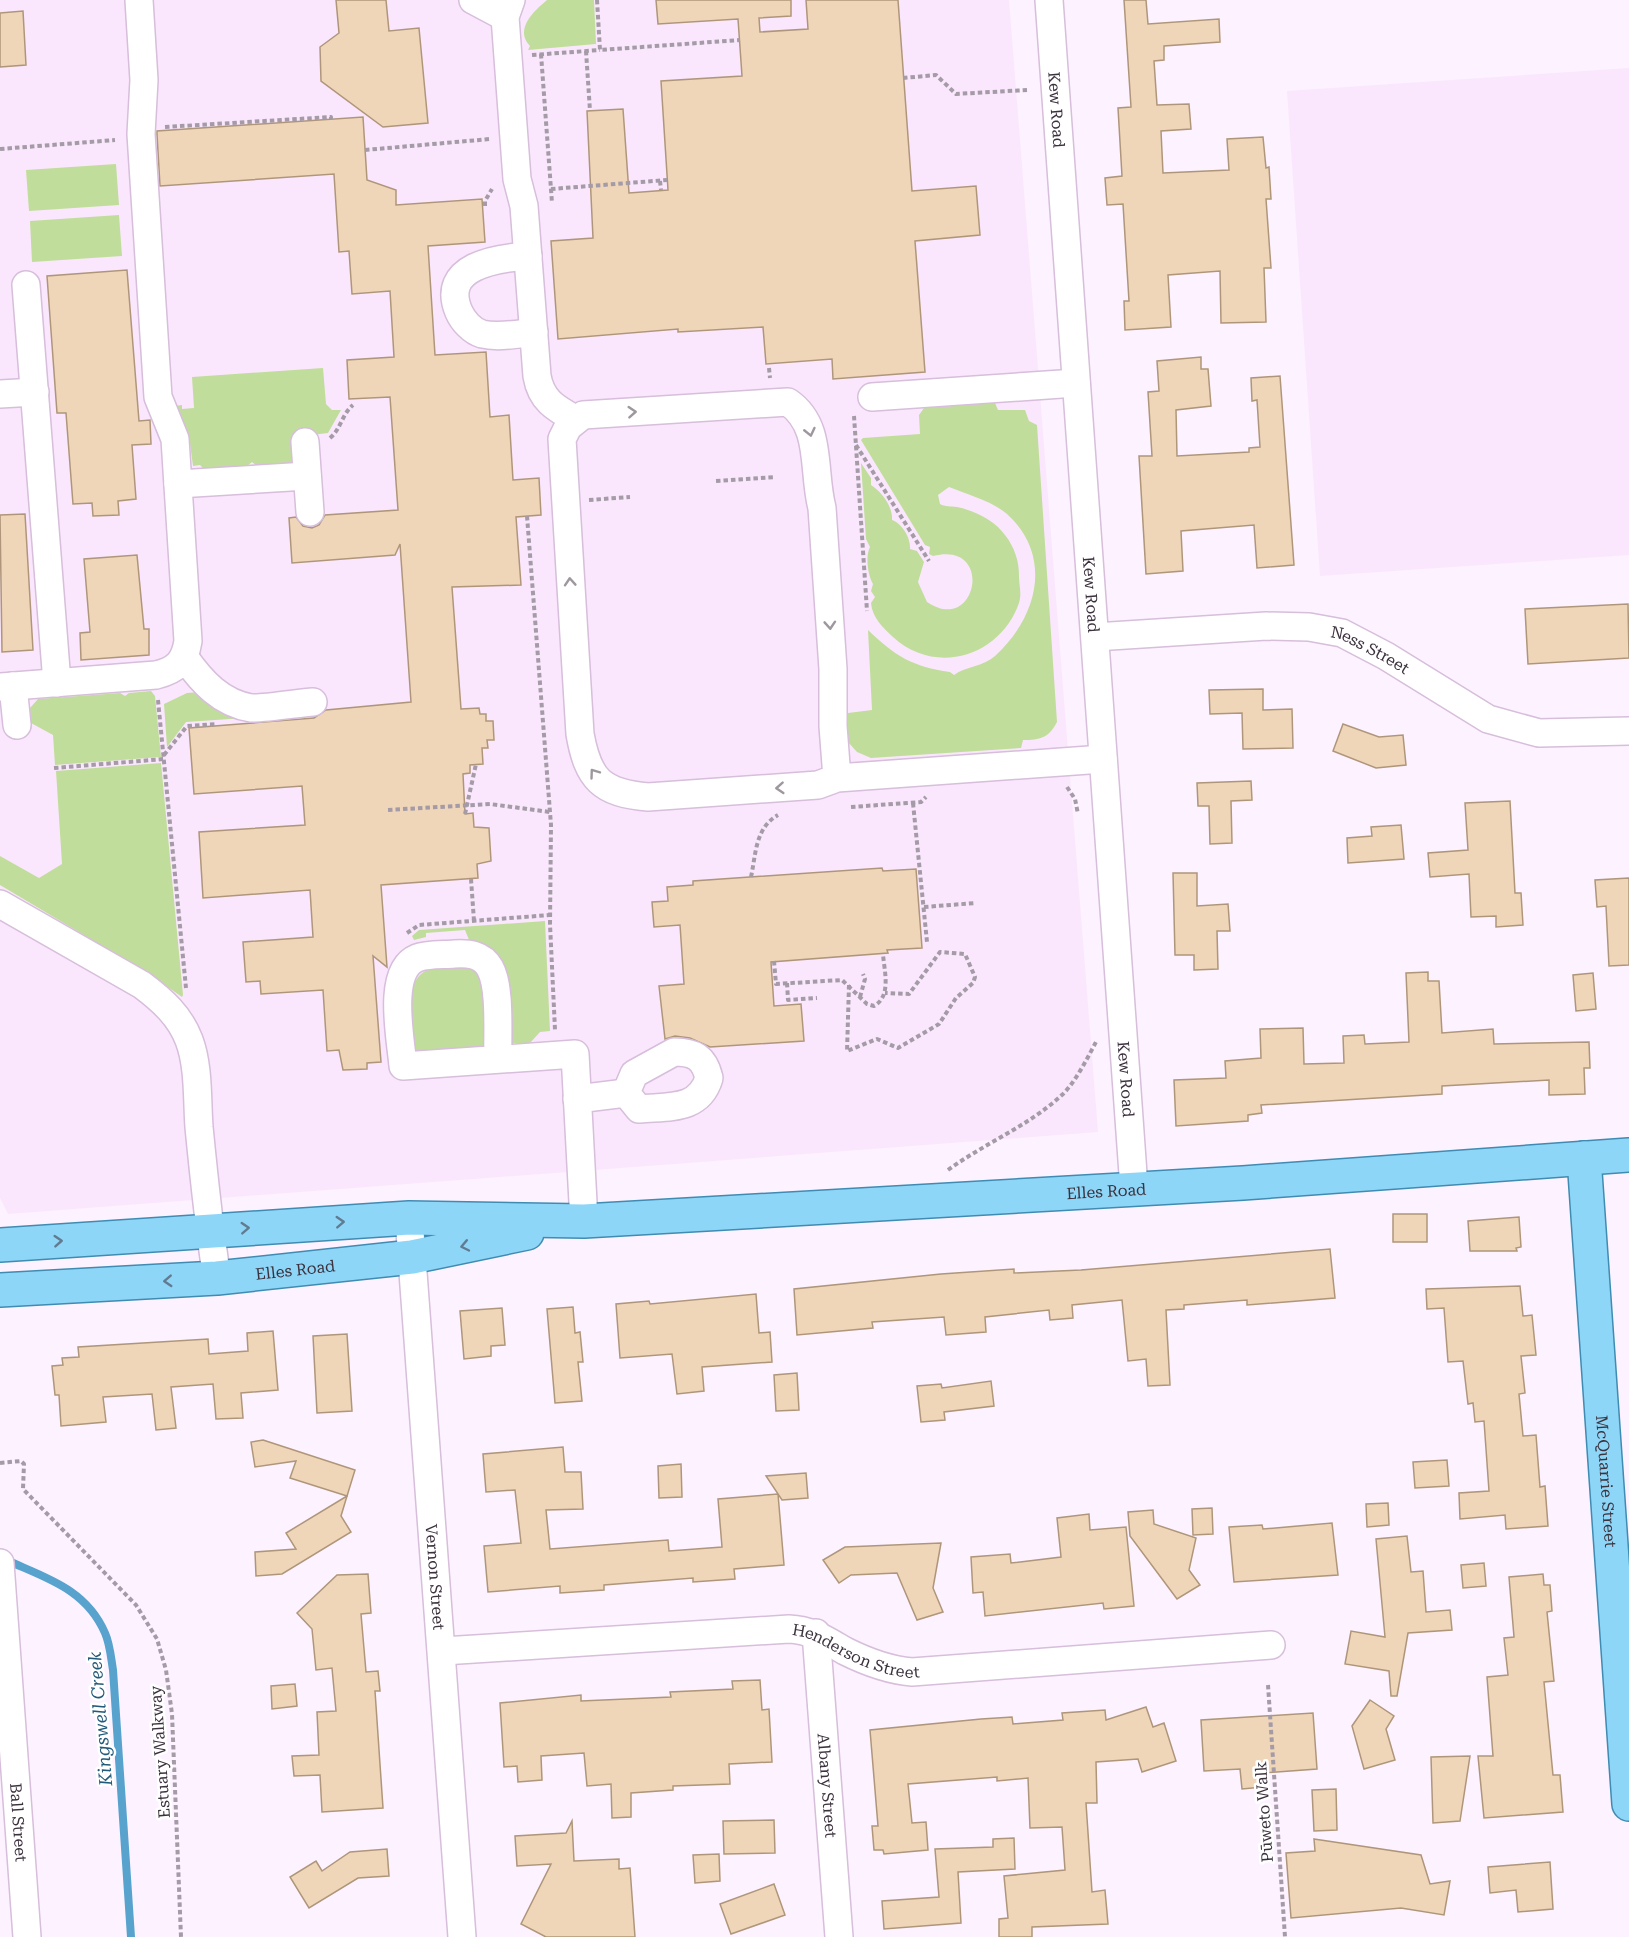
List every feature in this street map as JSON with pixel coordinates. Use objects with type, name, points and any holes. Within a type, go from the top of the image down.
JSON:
[{"type":"main road","name":"Elles Road","points":[[0,1245],[409,1218],[584,1221],[1629,1155]]},
{"type":"main road","name":"McQuarrie Street","points":[[1584,1158],[1629,1804]]},
{"type":"main road","name":"Elles Road","points":[[0,1290],[217,1278],[412,1257],[584,1221]]},
{"type":"street","points":[[17,724],[7,687],[170,672],[185,658],[188,641],[175,439],[158,397],[141,134],[144,80],[139,0]]},
{"type":"street","points":[[473,0],[508,8],[508,57],[517,178],[524,206],[537,376],[543,396],[551,405],[575,419]]},
{"type":"street","name":"Kew Road","points":[[1049,0],[1134,1188]]},
{"type":"street","points":[[528,255],[490,260],[475,266],[465,273],[458,284],[456,303],[464,321],[480,333],[499,336],[534,332]]},
{"type":"street","points":[[26,285],[57,683]]},
{"type":"street","points":[[863,405],[1076,383]]},
{"type":"street","points":[[0,394],[35,392]]},
{"type":"street","points":[[837,778],[833,726],[834,669],[822,508],[817,489],[810,424],[801,411],[788,402],[583,415],[575,419],[562,439],[580,734],[585,759],[594,777],[609,789],[625,795],[648,797],[818,785],[837,778],[1103,759]]},
{"type":"street","points":[[305,442],[310,512]]},
{"type":"street","points":[[178,484],[307,476]]},
{"type":"street","name":"Ness Street","points":[[1095,637],[1266,626],[1309,627],[1342,633],[1386,656],[1488,719],[1539,733],[1629,731]]},
{"type":"street","points":[[185,658],[203,683],[226,699],[253,708],[313,702]]},
{"type":"street","points":[[0,904],[142,985],[161,1000],[178,1019],[190,1041],[194,1065],[209,1230],[217,1278]]},
{"type":"street","points":[[498,1059],[494,980],[489,967],[480,957],[466,953],[417,958],[408,964],[401,977],[398,991],[403,1066],[575,1054],[584,1221]]},
{"type":"street","points":[[577,1099],[626,1093]]},
{"type":"street","name":"Vernon Street","points":[[409,1218],[443,1651],[462,1937]]},
{"type":"street","name":"Ball Street","points":[[1,1570],[9,1821],[27,1937]]},
{"type":"street","name":"Henderson Street","points":[[443,1651],[789,1629],[816,1633],[873,1664],[892,1670],[912,1672],[1271,1646]]},
{"type":"street","name":"Albany Street","points":[[816,1633],[839,1937]]},
{"type":"path","points":[[597,0],[600,50]]},
{"type":"path","points":[[508,57],[740,40]]},
{"type":"path","points":[[586,51],[590,111]]},
{"type":"path","points":[[903,78],[936,75],[956,94],[1027,90]]},
{"type":"path","points":[[155,128],[331,117],[331,119]]},
{"type":"path","points":[[365,150],[514,137]]},
{"type":"path","points":[[0,149],[116,140]]},
{"type":"path","points":[[551,189],[668,180]]},
{"type":"path","points":[[660,181],[661,190]]},
{"type":"path","points":[[485,206],[485,201],[493,186]]},
{"type":"path","points":[[769,368],[770,379]]},
{"type":"path","points":[[305,442],[333,436],[341,418],[353,405]]},
{"type":"path","points":[[863,405],[856,444],[867,611]]},
{"type":"path","points":[[856,444],[929,561]]},
{"type":"path","points":[[716,481],[775,477]]},
{"type":"path","points":[[577,500],[630,497]]},
{"type":"path","points":[[527,516],[550,812],[550,924],[555,1027],[553,1036]]},
{"type":"path","points":[[156,675],[187,999]]},
{"type":"path","points":[[54,768],[164,759]]},
{"type":"path","points":[[465,814],[476,764]]},
{"type":"path","points":[[913,803],[927,942]]},
{"type":"path","points":[[388,810],[490,804],[550,812]]},
{"type":"path","points":[[751,877],[763,828],[772,818],[784,813]]},
{"type":"path","points":[[471,879],[474,921]]},
{"type":"path","points":[[924,906],[976,903]]},
{"type":"path","points":[[849,985],[847,1051],[877,1039],[898,1048],[939,1024],[956,998],[973,984],[975,977],[969,956],[940,952],[909,993],[885,993]]},
{"type":"path","points":[[774,961],[776,984],[838,980],[849,985],[867,1004],[874,1006],[882,1000],[885,993],[883,954]]},
{"type":"path","points":[[860,998],[865,979],[863,975]]},
{"type":"path","points":[[787,983],[788,1000],[817,998]]},
{"type":"path","points":[[977,1149],[1030,1120],[1064,1093],[1097,1041]]},
{"type":"path","name":"Estuary Walkway","points":[[0,1463],[21,1461],[24,1464],[23,1489],[136,1605],[157,1639],[166,1670],[172,1714],[181,1937]]},
{"type":"path","name":"Pūweto Walk","points":[[1268,1685],[1285,1937]]},
{"type":"shaded area","points":[[0,0],[1009,0],[1098,1132],[8,1214],[0,1198]]},
{"type":"shaded area","points":[[1629,68],[1629,555],[1320,576],[1287,91]]},
{"type":"green space","points":[[547,0],[594,0],[596,44],[528,50],[530,46],[524,33],[525,27],[532,15]]},
{"type":"green space","points":[[116,164],[119,205],[29,211],[26,170]]},
{"type":"green space","points":[[119,215],[122,256],[32,262],[30,221]]},
{"type":"green space","points":[[323,368],[326,404],[332,410],[341,410],[328,433],[294,437],[293,463],[257,466],[252,462],[246,467],[205,470],[200,465],[193,466],[189,436],[174,406],[182,405],[182,409],[194,408],[192,377]]},
{"type":"green space","points":[[995,403],[998,410],[1025,410],[1029,421],[1037,425],[1057,722],[1047,735],[1023,740],[1021,748],[871,758],[857,752],[848,742],[849,737],[844,731],[844,716],[848,713],[872,710],[868,630],[905,659],[954,675],[990,660],[1010,641],[1030,606],[1035,568],[1031,549],[1022,531],[1007,514],[987,502],[949,487],[938,495],[940,504],[963,508],[984,517],[998,527],[1011,544],[1019,569],[1019,603],[1010,622],[997,637],[982,648],[965,655],[946,658],[928,656],[910,649],[893,637],[873,613],[871,603],[875,597],[871,591],[873,584],[868,566],[870,547],[866,539],[861,463],[871,478],[871,485],[889,505],[892,520],[906,532],[910,549],[917,551],[924,562],[918,582],[927,602],[944,609],[958,607],[967,598],[972,586],[972,572],[965,561],[953,555],[933,556],[929,554],[930,547],[925,545],[861,440],[920,434],[919,415],[924,408]]},
{"type":"green space","points":[[151,691],[155,696],[161,757],[55,765],[53,735],[31,723],[30,708],[38,699],[120,693],[125,696],[129,693]]},
{"type":"green space","points":[[200,692],[275,716],[186,722],[167,747],[164,704],[187,693]]},
{"type":"green space","points":[[161,763],[182,997],[151,975],[0,885],[0,856],[39,878],[62,864],[56,771]]},
{"type":"green space","points":[[545,921],[550,1031],[540,1032],[530,1043],[511,1043],[465,930],[426,933],[426,937],[414,940],[412,936],[419,930]]},
{"type":"green space","points":[[467,966],[483,977],[486,1043],[481,1047],[417,1052],[414,1047],[410,1015],[411,993],[415,983],[420,975],[429,969]]},
{"type":"building","points":[[336,0],[386,0],[389,31],[419,28],[428,123],[383,127],[321,81],[320,47],[339,33]]},
{"type":"building","points":[[656,0],[791,0],[791,16],[759,18],[760,32],[808,29],[806,0],[898,0],[912,191],[976,186],[980,235],[915,241],[925,372],[833,379],[832,359],[766,364],[763,327],[678,332],[678,329],[558,339],[551,241],[593,238],[587,111],[623,109],[629,193],[668,190],[661,81],[742,76],[738,19],[658,24]]},
{"type":"building","points":[[1124,0],[1146,0],[1148,24],[1219,19],[1220,42],[1164,46],[1164,60],[1154,61],[1157,105],[1189,104],[1191,129],[1161,131],[1163,173],[1229,170],[1227,139],[1263,137],[1266,168],[1269,167],[1271,199],[1266,199],[1271,268],[1264,268],[1266,322],[1221,323],[1220,271],[1168,275],[1171,327],[1125,330],[1124,301],[1129,301],[1123,204],[1107,205],[1105,178],[1122,176],[1118,108],[1131,107]]},
{"type":"building","points":[[23,11],[26,65],[0,67],[0,13]]},
{"type":"building","points":[[363,117],[367,180],[396,190],[396,205],[482,199],[485,242],[428,246],[435,355],[486,352],[490,417],[509,415],[513,480],[539,478],[541,515],[516,517],[521,585],[452,587],[461,709],[479,708],[480,714],[486,714],[486,721],[493,721],[494,740],[487,740],[488,748],[482,748],[483,764],[470,765],[470,773],[463,774],[465,814],[473,813],[474,827],[489,828],[491,861],[477,864],[478,878],[381,885],[387,967],[373,956],[381,1062],[367,1063],[367,1069],[343,1070],[339,1050],[327,1051],[323,990],[261,994],[260,981],[246,982],[243,942],[313,937],[310,890],[203,898],[199,832],[305,825],[302,786],[194,794],[189,728],[314,718],[326,710],[411,702],[400,544],[395,555],[292,563],[289,518],[296,517],[303,526],[312,528],[319,525],[325,515],[398,510],[390,397],[349,399],[347,360],[394,357],[390,291],[352,294],[349,251],[339,252],[334,174],[160,186],[157,131]]},
{"type":"building","points":[[127,270],[139,421],[150,420],[151,444],[132,445],[136,499],[118,501],[119,515],[93,516],[92,503],[73,504],[66,413],[57,413],[47,276]]},
{"type":"building","points":[[1201,357],[1201,369],[1208,369],[1211,406],[1176,410],[1177,456],[1249,452],[1249,448],[1260,447],[1257,400],[1252,401],[1251,378],[1280,376],[1294,565],[1257,568],[1254,525],[1181,531],[1183,571],[1146,574],[1139,456],[1152,456],[1148,392],[1159,391],[1157,361]]},
{"type":"building","points":[[25,514],[33,650],[2,652],[0,515]]},
{"type":"building","points":[[137,555],[144,629],[149,629],[149,655],[81,660],[80,633],[90,632],[84,559]]},
{"type":"building","points":[[1628,604],[1629,658],[1528,664],[1525,609]]},
{"type":"building","points":[[1263,689],[1263,710],[1292,709],[1293,748],[1243,749],[1242,713],[1210,714],[1209,690]]},
{"type":"building","points":[[1343,724],[1379,737],[1403,735],[1406,765],[1376,768],[1333,751]]},
{"type":"building","points":[[1251,781],[1252,800],[1231,801],[1232,843],[1210,844],[1209,806],[1198,806],[1197,783]]},
{"type":"building","points":[[1510,801],[1515,893],[1521,893],[1523,925],[1496,927],[1496,916],[1471,917],[1469,874],[1430,877],[1428,853],[1468,850],[1465,803]]},
{"type":"building","points":[[1401,825],[1404,859],[1348,863],[1347,838],[1372,836],[1371,827]]},
{"type":"building","points":[[882,868],[883,871],[916,869],[922,948],[887,950],[888,953],[771,962],[774,1006],[801,1004],[804,1041],[710,1047],[690,1038],[675,1036],[665,1039],[659,986],[684,984],[680,925],[654,927],[652,902],[668,901],[667,887],[693,885],[693,881]]},
{"type":"building","points":[[1173,873],[1197,873],[1197,906],[1228,904],[1230,931],[1217,931],[1218,969],[1194,970],[1194,955],[1175,955]]},
{"type":"building","points":[[1629,878],[1629,965],[1609,966],[1606,906],[1597,907],[1595,880]]},
{"type":"building","points":[[1428,972],[1428,981],[1439,981],[1442,1033],[1493,1029],[1494,1044],[1589,1042],[1590,1068],[1584,1068],[1585,1094],[1549,1095],[1549,1080],[1442,1086],[1442,1094],[1261,1105],[1262,1113],[1248,1115],[1248,1121],[1176,1126],[1174,1080],[1226,1078],[1225,1061],[1261,1058],[1260,1029],[1303,1028],[1304,1064],[1344,1063],[1343,1036],[1364,1035],[1365,1044],[1409,1042],[1406,973]]},
{"type":"building","points":[[1593,973],[1596,1009],[1576,1011],[1573,975]]},
{"type":"building","points":[[1393,1214],[1427,1214],[1427,1242],[1393,1242]]},
{"type":"building","points":[[1519,1217],[1521,1247],[1516,1248],[1517,1251],[1470,1251],[1468,1221]]},
{"type":"building","points":[[1330,1249],[1335,1298],[1247,1305],[1247,1300],[1184,1305],[1184,1309],[1166,1310],[1170,1385],[1148,1386],[1146,1359],[1128,1361],[1122,1300],[1072,1305],[1073,1318],[1050,1320],[1049,1310],[985,1317],[986,1332],[946,1335],[944,1317],[872,1322],[873,1328],[797,1335],[794,1289],[941,1274],[1014,1269],[1014,1273],[1081,1270]]},
{"type":"building","points":[[1520,1286],[1523,1316],[1532,1315],[1536,1355],[1521,1356],[1525,1393],[1519,1394],[1523,1436],[1536,1435],[1540,1487],[1545,1486],[1548,1526],[1506,1529],[1505,1515],[1460,1519],[1459,1493],[1489,1491],[1484,1421],[1475,1422],[1473,1403],[1468,1404],[1463,1361],[1448,1362],[1444,1308],[1427,1309],[1426,1289]]},
{"type":"building","points":[[756,1294],[759,1333],[770,1332],[772,1362],[702,1367],[704,1391],[677,1394],[672,1354],[620,1358],[616,1304],[649,1301],[650,1304]]},
{"type":"building","points":[[573,1307],[575,1333],[580,1332],[583,1362],[578,1362],[582,1401],[555,1403],[547,1309]]},
{"type":"building","points":[[502,1308],[505,1345],[491,1346],[491,1356],[464,1359],[460,1311]]},
{"type":"building","points":[[273,1331],[278,1390],[241,1393],[243,1418],[216,1419],[213,1384],[171,1387],[176,1428],[156,1430],[152,1394],[103,1397],[106,1422],[61,1426],[59,1395],[55,1395],[52,1366],[63,1365],[62,1358],[79,1357],[78,1347],[208,1339],[209,1354],[248,1351],[247,1333]]},
{"type":"building","points":[[347,1334],[352,1411],[317,1413],[313,1336]]},
{"type":"building","points":[[797,1373],[799,1410],[776,1411],[774,1375]]},
{"type":"building","points":[[991,1381],[994,1406],[944,1412],[945,1420],[921,1422],[917,1386],[941,1384],[942,1388]]},
{"type":"building","points":[[263,1440],[355,1470],[347,1496],[290,1478],[296,1461],[255,1467],[251,1442]]},
{"type":"building","points":[[563,1447],[565,1472],[581,1472],[583,1509],[546,1510],[550,1549],[668,1540],[669,1551],[722,1547],[718,1499],[778,1494],[784,1565],[734,1569],[735,1579],[693,1582],[693,1578],[604,1585],[604,1590],[560,1593],[560,1586],[488,1592],[484,1546],[521,1543],[515,1490],[486,1492],[483,1454]]},
{"type":"building","points":[[1447,1460],[1449,1486],[1415,1488],[1413,1462]]},
{"type":"building","points":[[681,1464],[682,1497],[659,1498],[658,1466]]},
{"type":"building","points":[[806,1473],[808,1498],[782,1500],[766,1476]]},
{"type":"building","points":[[347,1496],[341,1516],[351,1532],[282,1574],[256,1576],[255,1552],[296,1549],[286,1533]]},
{"type":"building","points":[[1388,1503],[1389,1525],[1367,1527],[1366,1504]]},
{"type":"building","points":[[1212,1508],[1213,1534],[1193,1535],[1192,1509]]},
{"type":"building","points":[[1153,1510],[1154,1524],[1196,1538],[1189,1570],[1200,1585],[1177,1599],[1130,1536],[1128,1512]]},
{"type":"building","points":[[1089,1514],[1090,1530],[1126,1527],[1134,1606],[1104,1609],[1103,1603],[985,1616],[983,1592],[973,1593],[971,1557],[1010,1554],[1011,1563],[1061,1557],[1057,1518]]},
{"type":"building","points":[[1332,1523],[1338,1575],[1234,1582],[1229,1527],[1262,1525],[1263,1529]]},
{"type":"building","points":[[1407,1536],[1411,1572],[1423,1571],[1426,1612],[1450,1610],[1452,1630],[1408,1633],[1397,1696],[1391,1696],[1389,1671],[1345,1664],[1351,1631],[1385,1637],[1376,1539]]},
{"type":"building","points":[[941,1543],[933,1588],[943,1612],[917,1620],[897,1573],[851,1575],[839,1583],[823,1560],[845,1547]]},
{"type":"building","points":[[1484,1563],[1486,1586],[1463,1588],[1461,1565]]},
{"type":"building","points":[[368,1574],[371,1613],[361,1614],[366,1672],[378,1671],[380,1691],[375,1691],[383,1808],[322,1812],[320,1775],[294,1776],[292,1756],[319,1755],[317,1712],[336,1711],[332,1668],[316,1670],[312,1629],[297,1613],[337,1575]]},
{"type":"building","points":[[1543,1574],[1544,1585],[1550,1585],[1552,1611],[1547,1612],[1554,1681],[1544,1682],[1553,1775],[1560,1775],[1563,1812],[1484,1818],[1478,1756],[1493,1756],[1487,1677],[1508,1675],[1504,1638],[1514,1637],[1509,1577]]},
{"type":"building","points":[[760,1680],[762,1710],[769,1709],[772,1762],[729,1764],[730,1784],[673,1786],[673,1790],[631,1793],[631,1817],[612,1818],[611,1784],[587,1786],[584,1753],[541,1756],[542,1780],[518,1782],[517,1766],[504,1767],[500,1703],[581,1695],[581,1701],[671,1697],[670,1692],[733,1689],[732,1681]]},
{"type":"building","points":[[295,1684],[297,1706],[272,1709],[271,1686]]},
{"type":"building","points":[[1370,1700],[1394,1716],[1386,1729],[1395,1760],[1364,1769],[1352,1726]]},
{"type":"building","points":[[1146,1707],[1153,1727],[1164,1723],[1176,1761],[1142,1772],[1138,1759],[1096,1762],[1097,1803],[1086,1803],[1092,1892],[1105,1890],[1108,1924],[1032,1927],[1032,1937],[999,1937],[999,1919],[1008,1918],[1004,1876],[1065,1870],[1062,1827],[1030,1828],[1028,1778],[997,1781],[997,1777],[908,1784],[912,1823],[926,1822],[928,1850],[884,1854],[883,1850],[874,1850],[872,1826],[878,1826],[870,1730],[1012,1717],[1013,1724],[1063,1720],[1062,1713],[1105,1710],[1106,1720]]},
{"type":"building","points":[[1313,1713],[1317,1769],[1262,1773],[1263,1787],[1242,1789],[1240,1769],[1204,1771],[1201,1720]]},
{"type":"building","points":[[1470,1756],[1460,1821],[1433,1823],[1431,1757]]},
{"type":"building","points":[[1336,1789],[1337,1830],[1314,1831],[1312,1790]]},
{"type":"building","points":[[774,1820],[775,1853],[724,1854],[723,1821]]},
{"type":"building","points":[[572,1821],[574,1861],[619,1859],[619,1869],[630,1868],[635,1937],[546,1937],[521,1924],[551,1864],[517,1866],[515,1836],[566,1833]]},
{"type":"building","points":[[1014,1838],[1015,1869],[958,1872],[961,1923],[884,1929],[882,1901],[939,1897],[935,1849],[993,1847],[993,1839]]},
{"type":"building","points":[[1314,1839],[1421,1855],[1430,1884],[1450,1881],[1444,1915],[1401,1908],[1291,1918],[1286,1853],[1315,1851]]},
{"type":"building","points":[[387,1849],[389,1876],[358,1878],[309,1908],[290,1877],[316,1861],[322,1871],[350,1852]]},
{"type":"building","points":[[719,1854],[720,1881],[695,1883],[693,1855]]},
{"type":"building","points":[[1550,1862],[1553,1909],[1518,1912],[1516,1890],[1490,1893],[1488,1867]]},
{"type":"building","points":[[774,1884],[785,1915],[731,1934],[720,1904]]},
{"type":"waterway","name":"Kingswell Creek","points":[[6,1560],[50,1579],[76,1595],[97,1618],[107,1637],[113,1670],[131,1937]]}]
